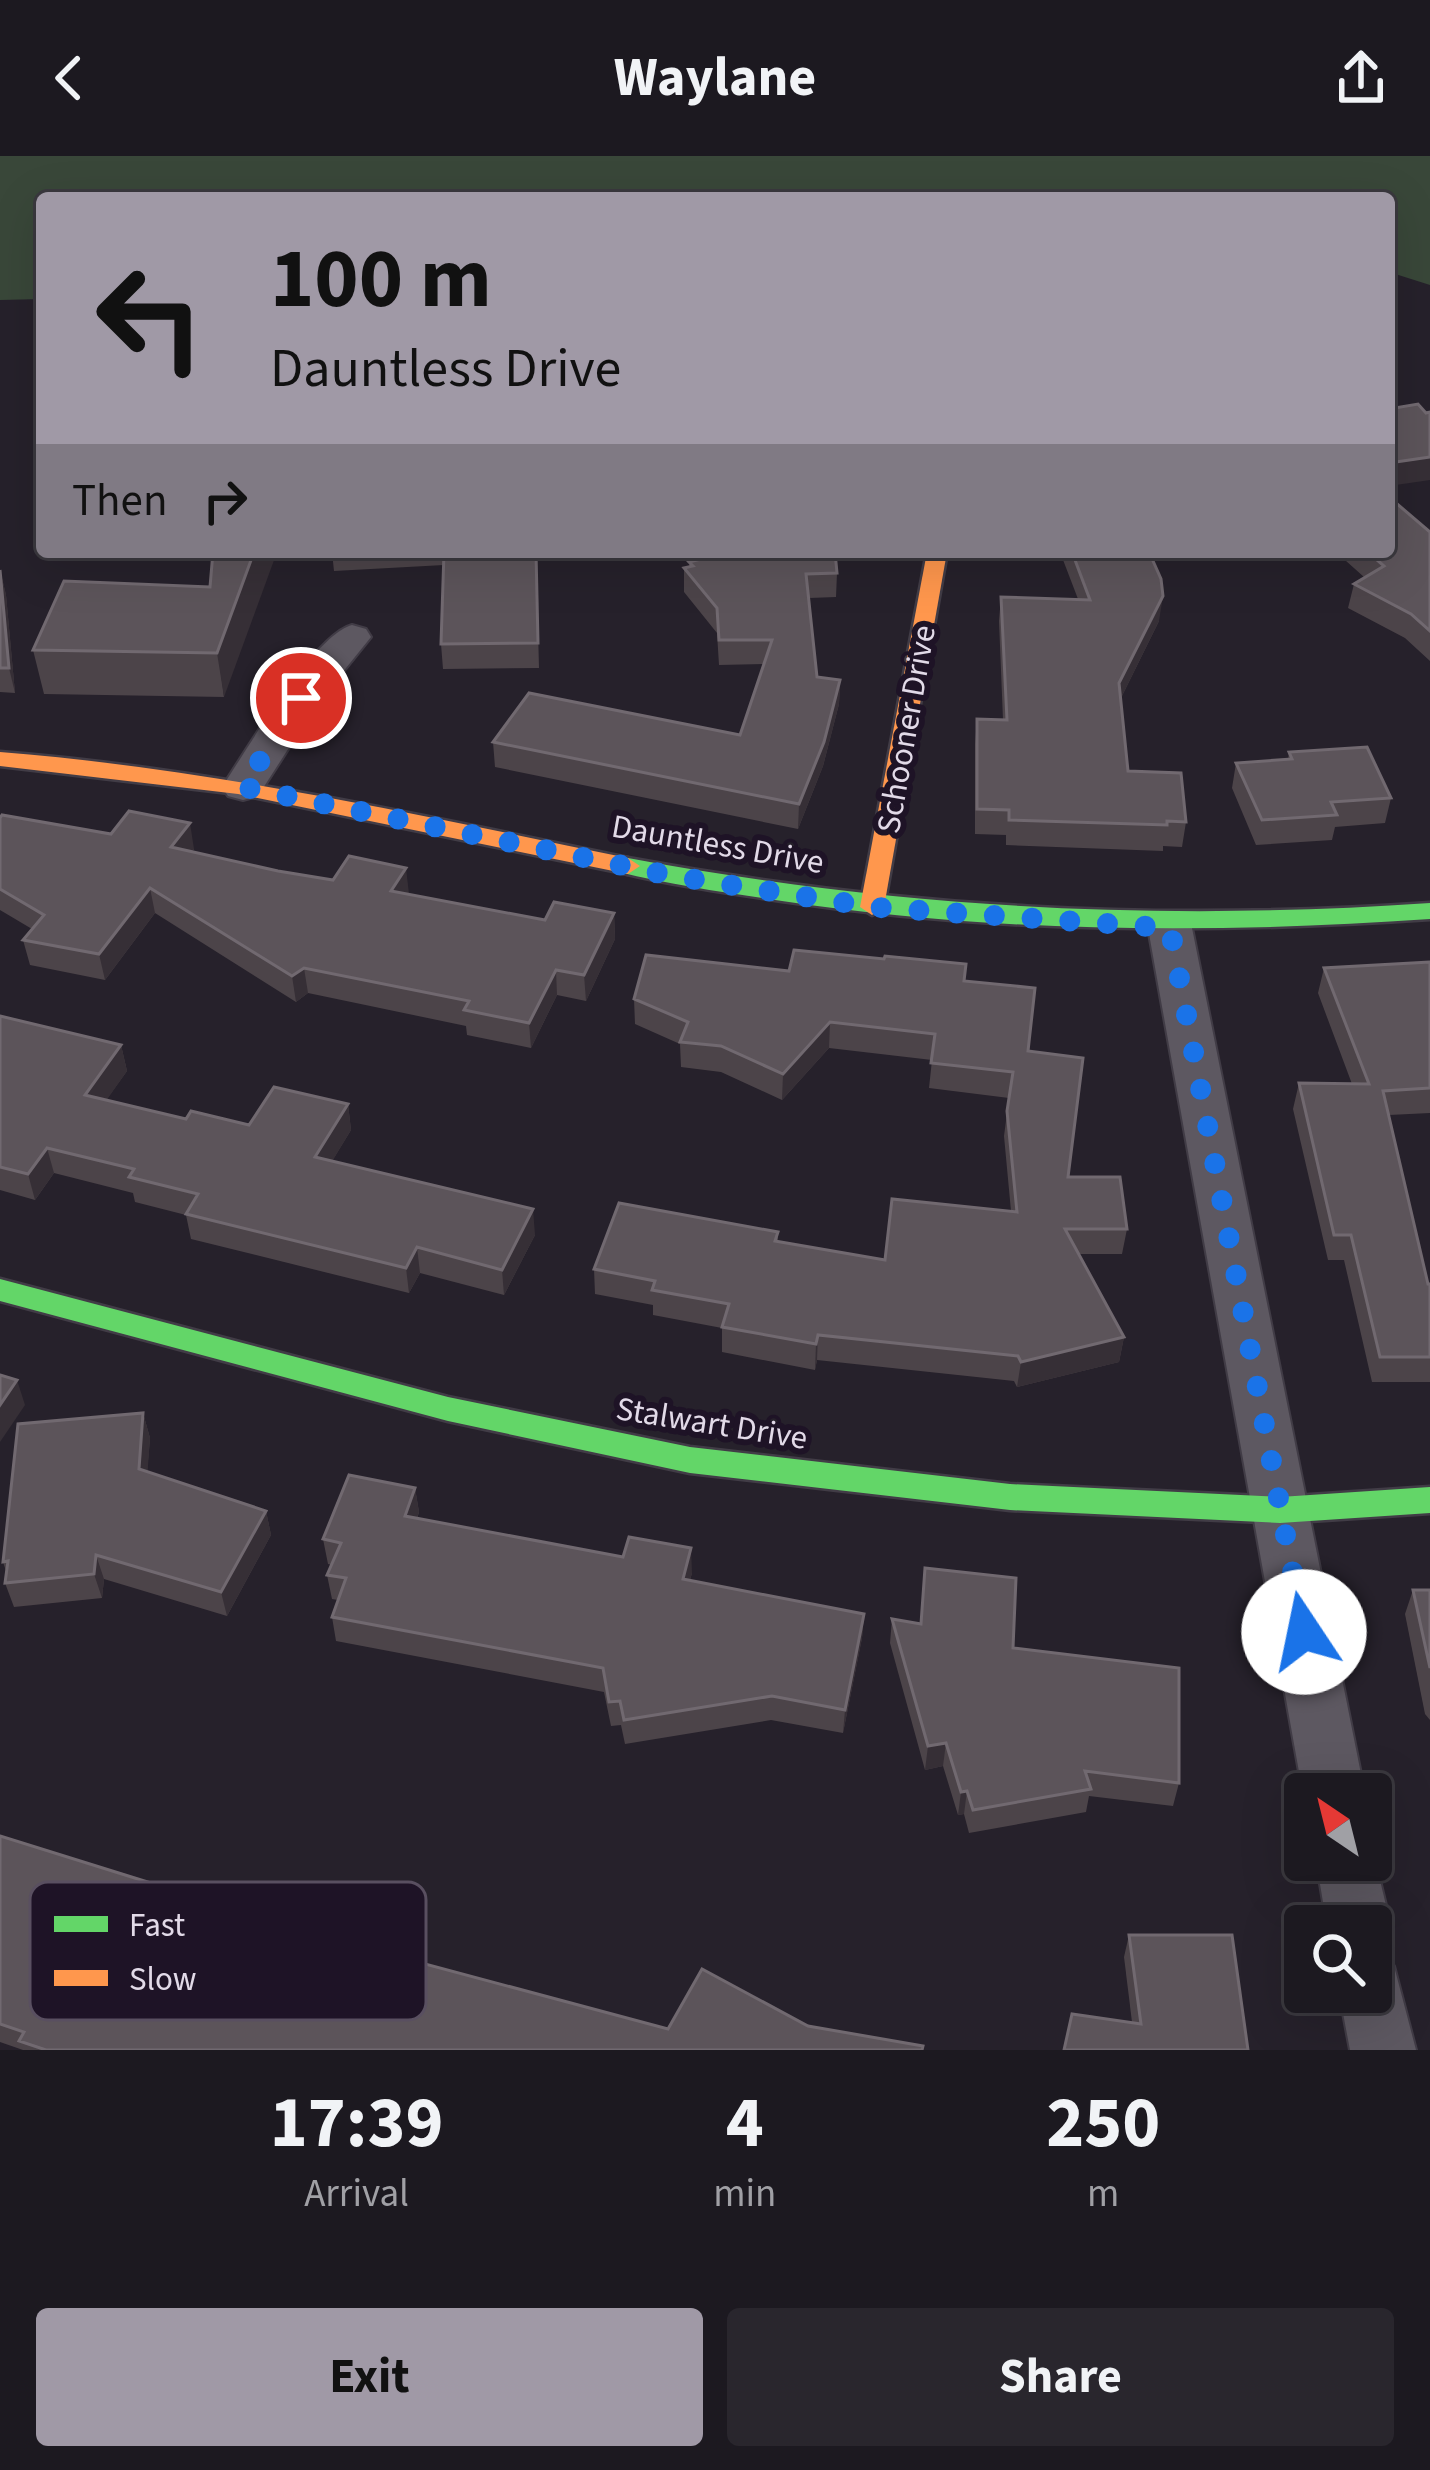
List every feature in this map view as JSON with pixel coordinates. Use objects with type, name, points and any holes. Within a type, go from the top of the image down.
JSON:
[{"type":"street","name":"Schooner Drive","points":[[872,907],[936,558]]},
{"type":"street","points":[[243,787],[301,698],[352,637]]},
{"type":"street","name":"Dauntless Drive","points":[[0,759],[115,766],[243,787],[673,876],[872,907],[1170,928],[1430,910]]},
{"type":"street","points":[[1170,928],[1330,1773]]},
{"type":"street","name":"Stalwart Drive","points":[[0,1290],[448,1409],[690,1460],[1010,1497],[1280,1510],[1430,1500]]},
{"type":"street","points":[[1376,2013],[1383,2050]]},
{"type":"green space","points":[[0,156],[1430,156],[1430,285],[1395,274],[1395,192],[36,192],[36,299],[0,300]]},
{"type":"building","points":[[1418,404],[1430,412],[1430,457],[1395,462],[1395,408]]},
{"type":"building","points":[[1395,502],[1430,532],[1430,631],[1411,614],[1354,584],[1384,566],[1375,558],[1395,558]]},
{"type":"building","points":[[212,558],[252,558],[217,653],[33,650],[64,581],[210,587]]},
{"type":"building","points":[[444,558],[536,558],[538,643],[441,644]]},
{"type":"building","points":[[836,558],[837,573],[806,574],[817,677],[840,680],[824,742],[799,804],[493,742],[529,693],[740,735],[772,640],[719,640],[717,608],[684,568],[693,566],[689,562]]},
{"type":"building","points":[[1074,558],[1152,558],[1163,596],[1119,683],[1128,771],[1181,773],[1186,822],[1009,820],[1009,810],[977,809],[977,719],[1007,720],[1001,597],[1090,600]]},
{"type":"building","points":[[0,570],[9,668],[0,668]]},
{"type":"building","points":[[1367,747],[1391,798],[1331,802],[1337,815],[1262,820],[1236,763],[1292,759],[1289,752]]},
{"type":"building","points":[[129,811],[190,823],[171,847],[278,871],[333,880],[349,856],[406,868],[391,891],[545,920],[554,902],[614,913],[584,975],[556,970],[529,1023],[464,1010],[469,1001],[304,968],[292,976],[150,888],[99,954],[23,940],[44,915],[0,889],[2,815],[111,834]]},
{"type":"building","points":[[794,950],[966,964],[964,981],[1035,988],[1028,1051],[1083,1058],[1068,1177],[1120,1177],[1127,1229],[1065,1229],[1124,1337],[1021,1362],[1018,1356],[818,1335],[816,1344],[722,1327],[729,1304],[652,1290],[655,1281],[594,1269],[619,1203],[778,1232],[775,1241],[885,1260],[892,1199],[1017,1212],[1007,1111],[1013,1072],[931,1063],[935,1034],[830,1022],[783,1074],[721,1046],[680,1042],[688,1022],[634,999],[646,955],[789,971]]},
{"type":"building","points":[[1430,962],[1430,1088],[1383,1091],[1430,1284],[1430,1357],[1380,1357],[1351,1235],[1334,1235],[1299,1083],[1369,1084],[1324,968]]},
{"type":"building","points":[[0,1016],[121,1045],[85,1095],[186,1119],[191,1111],[249,1125],[274,1087],[348,1104],[315,1157],[533,1209],[502,1270],[417,1247],[406,1268],[186,1214],[198,1194],[129,1177],[134,1169],[47,1148],[28,1174],[0,1167]]},
{"type":"building","points":[[0,1375],[17,1380],[0,1405]]},
{"type":"building","points":[[143,1413],[139,1469],[266,1511],[221,1592],[96,1555],[94,1574],[5,1583],[8,1561],[3,1562],[18,1424]]},
{"type":"building","points":[[349,1475],[415,1488],[405,1516],[623,1557],[629,1537],[691,1548],[683,1579],[864,1614],[845,1710],[772,1696],[624,1720],[620,1701],[609,1702],[603,1668],[332,1617],[346,1578],[327,1575],[341,1543],[323,1539]]},
{"type":"building","points":[[925,1568],[1016,1578],[1013,1648],[1179,1668],[1179,1783],[1085,1771],[1091,1789],[973,1810],[967,1791],[961,1792],[946,1743],[928,1746],[892,1619],[921,1624]]},
{"type":"building","points":[[1413,1590],[1430,1590],[1430,1668]]},
{"type":"building","points":[[0,1836],[148,1882],[30,1882],[30,2020],[426,2020],[426,1964],[668,2029],[702,1969],[808,2026],[923,2046],[922,2050],[46,2050],[19,2041],[24,2032],[0,2024]]},
{"type":"building","points":[[1129,1935],[1232,1935],[1248,2050],[1064,2050],[1072,2014],[1141,2024]]},
{"type":"traffic: fast","points":[[628,866],[828,899],[1027,918],[1228,921],[1430,911]]},
{"type":"traffic: fast","points":[[0,1290],[448,1409],[690,1460],[1010,1497],[1280,1510],[1430,1500]]},
{"type":"traffic: slow","points":[[872,907],[936,558]]},
{"type":"traffic: slow","points":[[0,759],[238,787],[628,866]]},
{"type":"route","points":[[301,698],[243,787],[673,876],[872,907],[1170,928],[1304,1632]]}]
